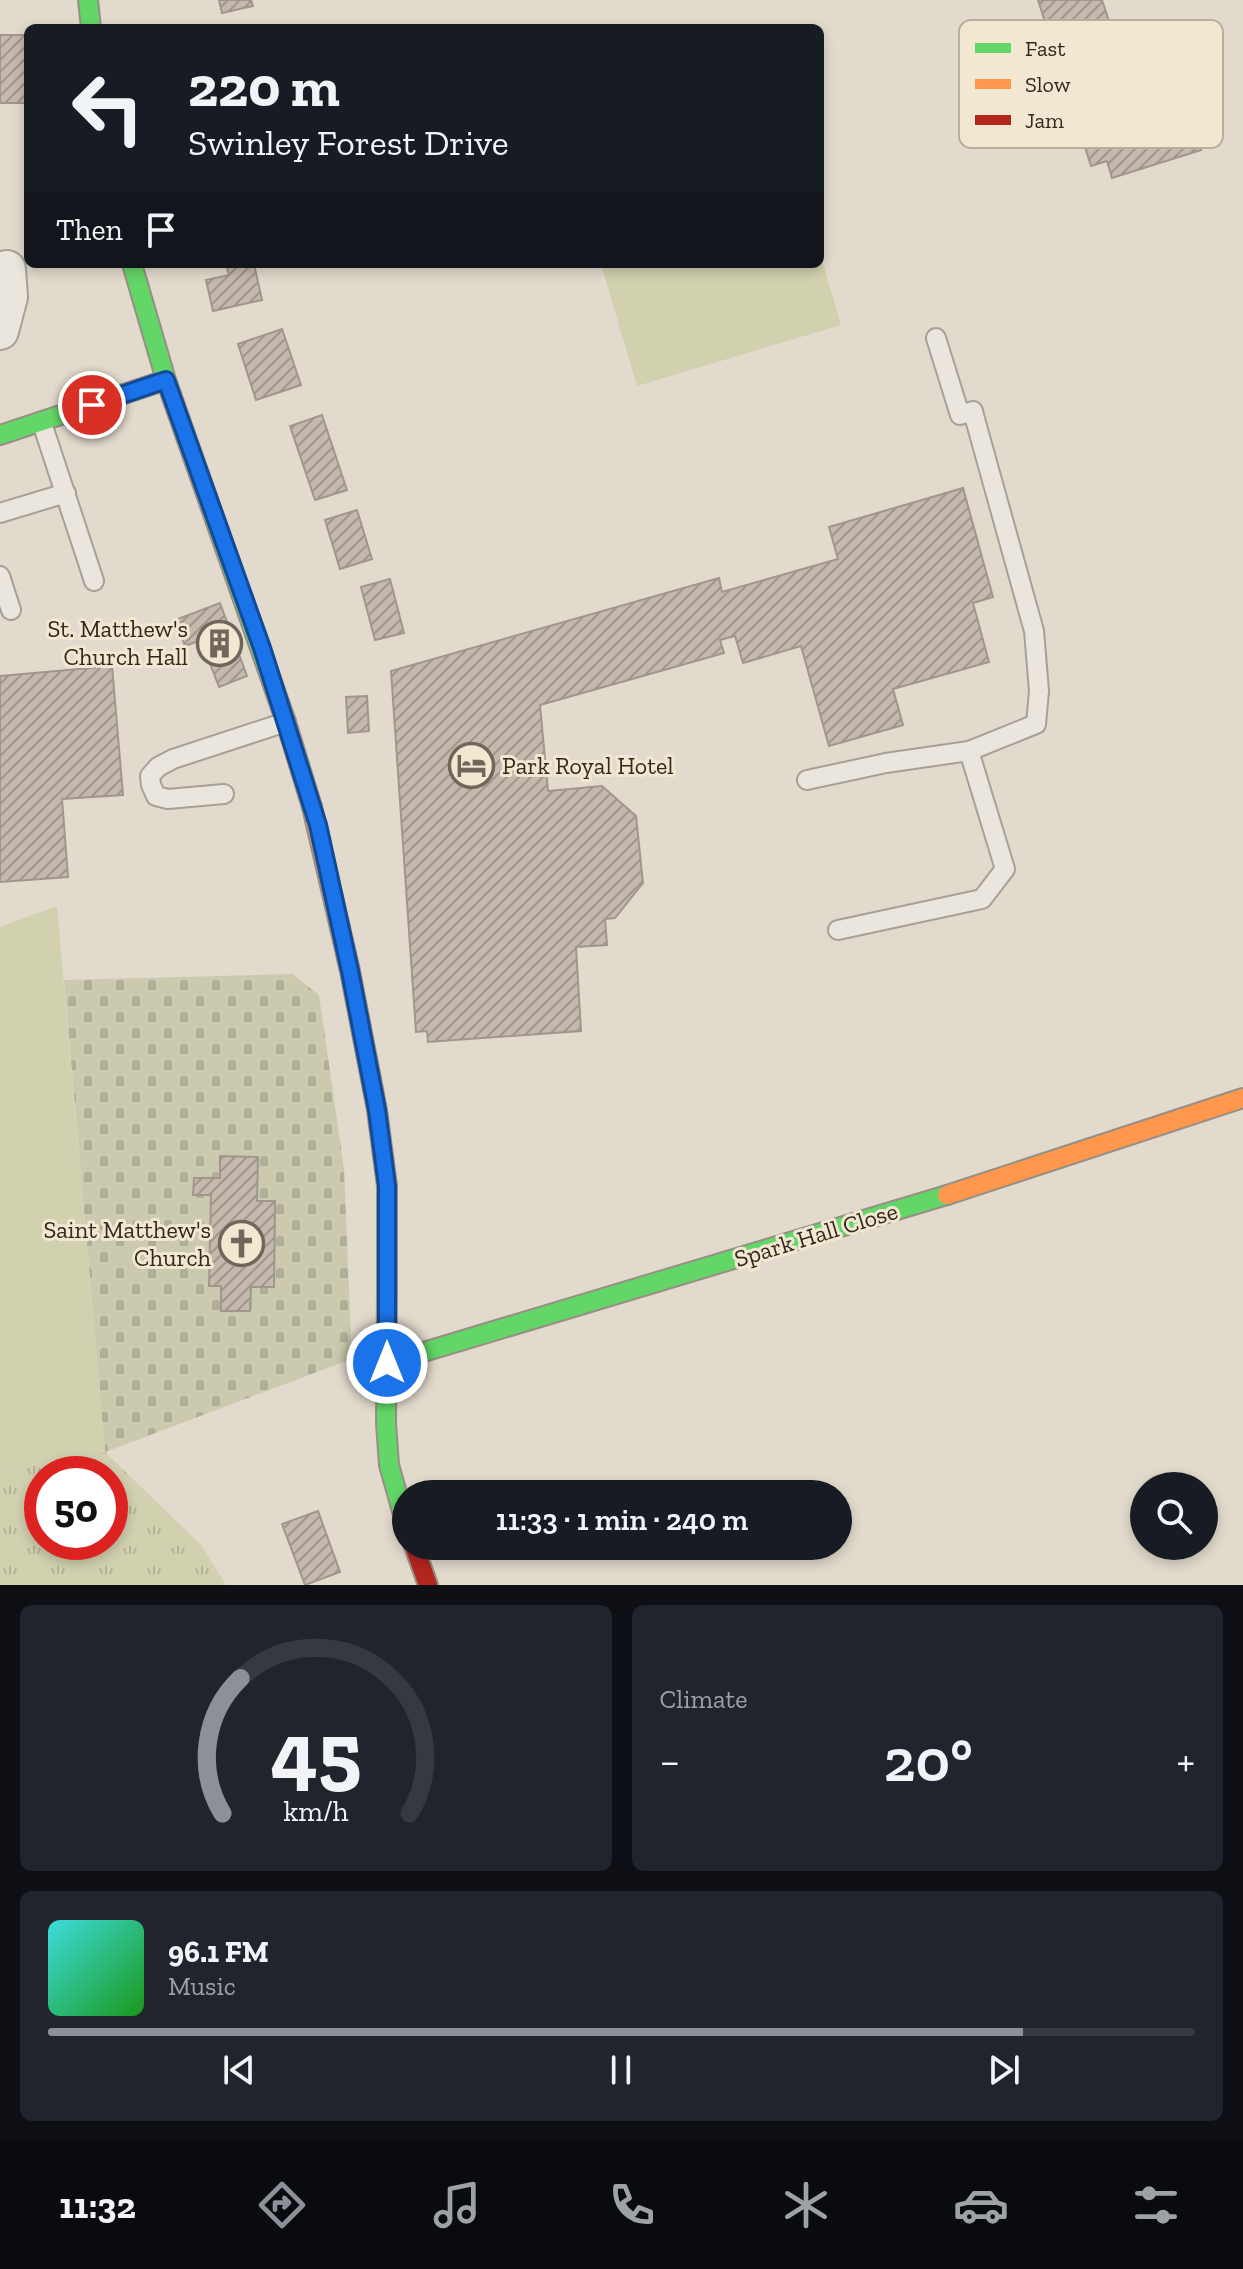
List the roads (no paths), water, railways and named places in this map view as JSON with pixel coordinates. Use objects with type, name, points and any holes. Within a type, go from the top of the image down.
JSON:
[{"type":"main road","points":[[88,0],[91,24]]},
{"type":"main road","points":[[133,268],[166,380],[286,722],[318,825],[350,971],[377,1110],[387,1186],[386,1423],[393,1480]]},
{"type":"main road","points":[[0,435],[166,380]]},
{"type":"main road","name":"Spark Hall Close","points":[[387,1363],[895,1212],[1243,1098]]},
{"type":"main road","points":[[419,1560],[428,1585]]},
{"type":"street","points":[[0,331],[9,297],[7,269]]},
{"type":"lane","points":[[807,780],[886,763],[969,751],[1036,724],[1039,691],[1034,631],[973,411],[960,415],[936,338]]},
{"type":"lane","points":[[42,423],[94,581]]},
{"type":"lane","points":[[0,513],[66,493]]},
{"type":"lane","points":[[0,576],[11,610]]},
{"type":"lane","points":[[224,794],[168,799],[156,796],[150,776],[158,767],[173,759],[286,722]]},
{"type":"lane","points":[[838,930],[982,899],[1005,869],[969,751]]},
{"type":"place","name":"St. Matthew's Church Hall","points":[[219,643]]},
{"type":"place","name":"Park Royal Hotel","points":[[471,766]]},
{"type":"place","name":"Saint Matthew's Church","points":[[242,1244]]}]
